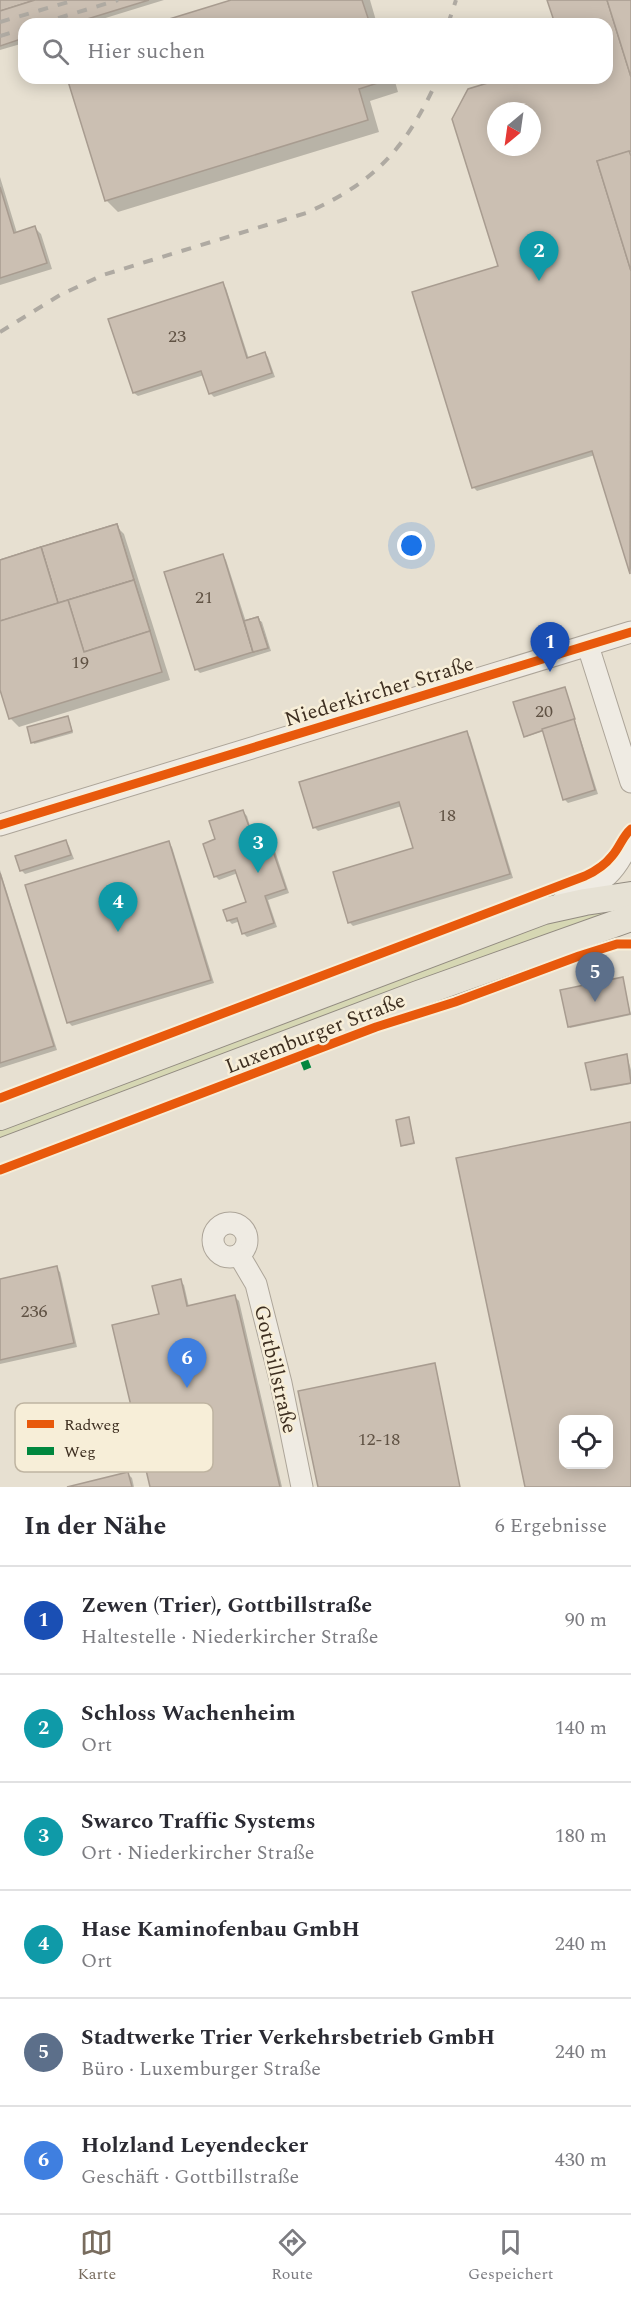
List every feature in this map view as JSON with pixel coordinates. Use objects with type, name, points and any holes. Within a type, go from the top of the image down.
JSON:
[{"type":"main road","name":"Luxemburger Straße","points":[[0,1117],[544,911],[631,895]]},
{"type":"main road","name":"Luxemburger Straße","points":[[0,1152],[418,994],[631,918]]},
{"type":"street","name":"Niederkircher Straße","points":[[0,825],[631,632]]},
{"type":"street","points":[[588,646],[631,782]]},
{"type":"street","points":[[544,911],[591,887],[612,873],[619,864],[631,837]]},
{"type":"street","points":[[605,928],[631,930]]},
{"type":"street","name":"Gottbillstraße","points":[[239,1255],[256,1284],[281,1383],[302,1487]]},
{"type":"green space","points":[[631,904],[0,1144],[0,1127],[531,925]]},
{"type":"building","points":[[0,0],[35,0],[0,11]]},
{"type":"building","points":[[35,0],[149,0],[90,18],[18,18],[18,40],[0,46],[0,11]]},
{"type":"building","points":[[231,0],[362,0],[368,18],[172,18]]},
{"type":"building","points":[[547,0],[607,0],[613,18],[553,18]]},
{"type":"building","points":[[607,0],[631,0],[631,77],[613,18]]},
{"type":"building","points":[[613,19],[631,77],[631,151],[597,161],[631,271],[630,574],[592,451],[472,488],[412,292],[498,266],[452,119],[468,89],[484,84],[613,84]]},
{"type":"building","points":[[69,84],[375,84],[359,89],[368,120],[105,201]]},
{"type":"building","points":[[629,151],[631,156],[631,271],[597,161]]},
{"type":"building","points":[[0,187],[14,233],[35,226],[47,263],[0,278]]},
{"type":"building","points":[[223,282],[247,358],[265,352],[272,373],[209,394],[201,371],[133,393],[108,319]]},
{"type":"building","points":[[117,524],[134,580],[58,603],[41,547]]},
{"type":"building","points":[[117,524],[134,580],[58,603],[41,547]]},
{"type":"building","points":[[41,547],[58,603],[0,621],[0,560]]},
{"type":"building","points":[[41,547],[58,603],[0,621],[0,560]]},
{"type":"building","points":[[223,554],[253,652],[195,670],[164,572]]},
{"type":"building","points":[[134,580],[150,631],[84,652],[68,600]]},
{"type":"building","points":[[134,580],[150,631],[84,652],[68,600]]},
{"type":"building","points":[[68,600],[84,652],[150,631],[162,672],[9,719],[0,690],[0,621]]},
{"type":"building","points":[[258,617],[268,648],[253,652],[244,621]]},
{"type":"building","points":[[258,617],[268,648],[253,652],[244,621]]},
{"type":"building","points":[[565,687],[575,719],[524,737],[513,702]]},
{"type":"building","points":[[68,716],[72,731],[31,743],[27,727]]},
{"type":"building","points":[[574,719],[595,790],[563,800],[542,729]]},
{"type":"building","points":[[467,731],[510,874],[348,923],[333,872],[413,848],[399,802],[313,828],[299,782]]},
{"type":"building","points":[[243,810],[251,832],[265,828],[286,889],[265,896],[274,923],[242,934],[237,918],[227,921],[223,910],[246,902],[235,870],[214,877],[203,844],[215,839],[209,821]]},
{"type":"building","points":[[66,840],[71,855],[20,871],[15,856]]},
{"type":"building","points":[[169,841],[211,980],[67,1023],[25,885]]},
{"type":"building","points":[[0,873],[54,1046],[0,1063]]},
{"type":"building","points":[[623,977],[630,1014],[568,1027],[560,990]]},
{"type":"building","points":[[627,1054],[631,1083],[591,1090],[585,1063]]},
{"type":"building","points":[[409,1117],[414,1143],[401,1146],[396,1120]]},
{"type":"building","points":[[631,1122],[631,1487],[525,1487],[456,1158]]},
{"type":"building","points":[[57,1266],[74,1343],[0,1360],[0,1279]]},
{"type":"building","points":[[181,1279],[187,1306],[235,1295],[280,1487],[150,1487],[146,1472],[213,1472],[213,1403],[130,1403],[112,1325],[159,1314],[152,1286]]},
{"type":"building","points":[[435,1363],[460,1487],[318,1487],[298,1391]]},
{"type":"building","points":[[128,1472],[132,1487],[67,1487]]},
{"type":"railway","points":[[0,22],[75,0]]},
{"type":"railway","points":[[59,18],[118,0]]},
{"type":"railway","points":[[450,18],[456,0]]},
{"type":"railway","points":[[0,36],[18,31]]},
{"type":"railway","points":[[0,332],[60,295],[103,275],[306,213],[352,189],[387,160],[401,143],[435,84]]},
{"type":"marked path","points":[[302,1055],[310,1075]]},
{"type":"cycle path","points":[[0,825],[631,632]]},
{"type":"cycle path","points":[[0,1098],[585,876],[597,870],[615,853],[631,829]]},
{"type":"cycle path","points":[[0,1170],[376,1027],[455,1002],[579,956],[617,944],[631,944]]},
{"type":"place","name":"Schloss Wachenheim","points":[[539,281]]},
{"type":"place","name":"Zewen (Trier), Gottbillstraße","points":[[550,672]]},
{"type":"place","name":"Swarco Traffic Systems","points":[[258,873]]},
{"type":"place","name":"Hase Kaminofenbau GmbH","points":[[118,932]]},
{"type":"place","name":"Stadtwerke Trier Verkehrsbetrieb GmbH","points":[[595,1002]]},
{"type":"place","name":"Holzland Leyendecker","points":[[187,1388]]}]
